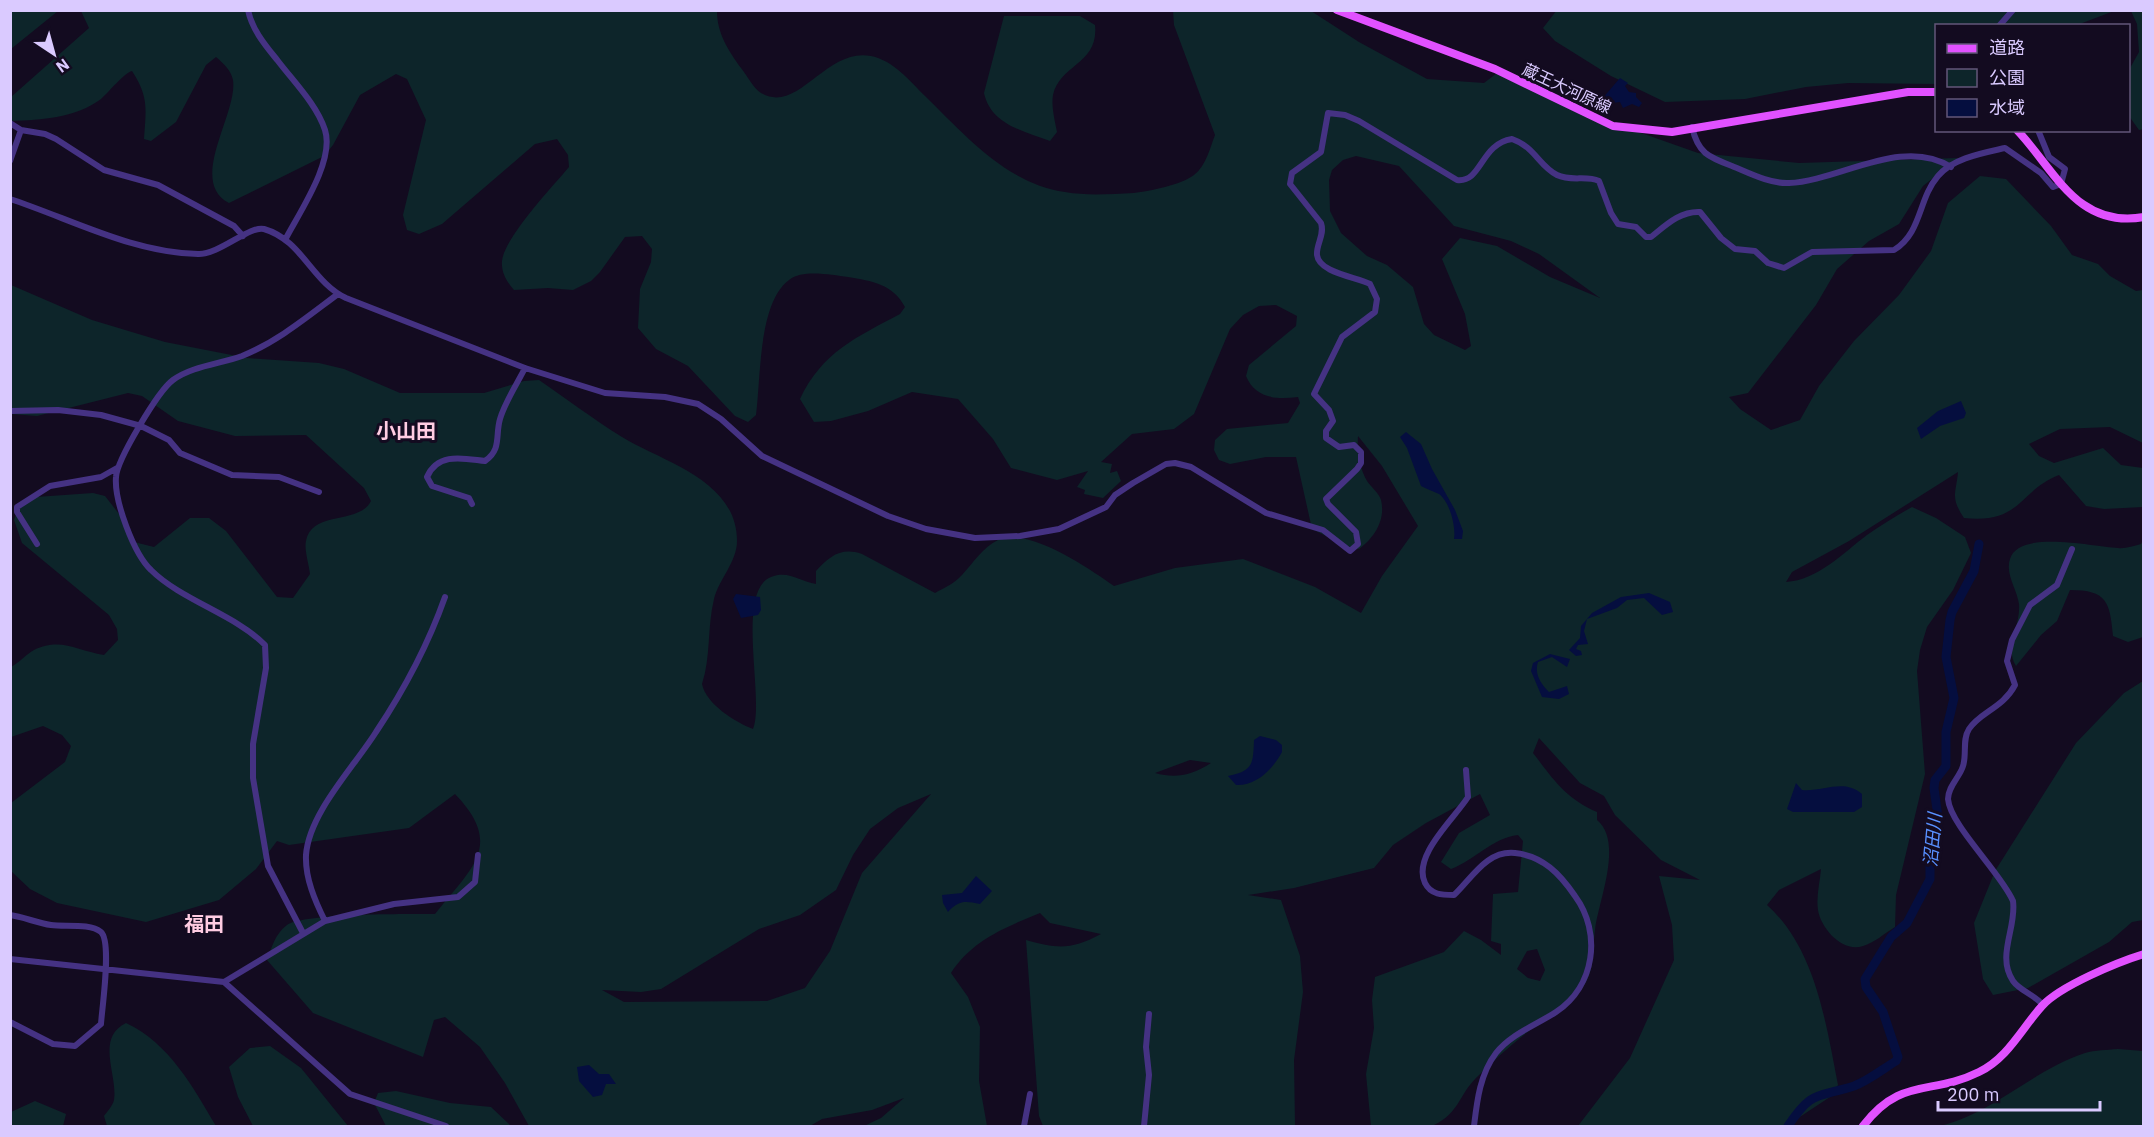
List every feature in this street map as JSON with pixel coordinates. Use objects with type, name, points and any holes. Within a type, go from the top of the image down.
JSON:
[{"type":"main road","name":"蔵王大河原線","points":[[1337,10],[1495,69],[1613,126],[1660,132],[1908,92],[1935,92]]},
{"type":"main road","points":[[2019,132],[2072,198],[2091,211],[2113,217],[2144,217]]},
{"type":"main road","points":[[1863,1126],[1882,1104],[1894,1096],[1981,1071],[2016,1040],[2043,1005],[2061,992],[2144,954]]},
{"type":"street","points":[[248,10],[255,30],[308,101],[325,131],[326,152],[321,169],[285,240]]},
{"type":"street","points":[[2001,24],[2013,10]]},
{"type":"street","points":[[10,199],[125,240],[183,254],[202,254],[219,249],[259,228],[285,240],[298,251],[317,278],[338,294],[525,368],[605,393],[665,397],[698,404],[721,419],[762,456],[888,516],[927,529],[975,538],[1020,536],[1059,529],[1106,507],[1115,495],[1133,483],[1166,464],[1175,463],[1191,467],[1266,513],[1323,530],[1350,551],[1358,544],[1356,532],[1328,504],[1326,499],[1357,469],[1361,463],[1361,452],[1354,445],[1339,447],[1330,442],[1326,431],[1333,421],[1333,415],[1314,394],[1342,336],[1375,312],[1377,299],[1370,284],[1334,272],[1320,261],[1317,255],[1323,230],[1321,223],[1290,184],[1289,178],[1292,173],[1321,152],[1328,113],[1345,115],[1359,121],[1457,180],[1464,181],[1473,176],[1489,150],[1497,143],[1512,139],[1532,149],[1555,174],[1568,179],[1593,178],[1599,181],[1611,213],[1618,224],[1636,227],[1646,237],[1651,237],[1680,215],[1689,211],[1700,212],[1721,238],[1735,249],[1755,251],[1768,263],[1784,268],[1812,252],[1894,250],[1905,243],[1912,234],[1938,176],[1969,156],[2005,148],[2040,173],[2053,187],[2061,183],[2066,175],[2065,170],[2049,157],[2039,132]]},
{"type":"street","points":[[10,123],[21,130],[45,134],[56,139],[104,170],[158,185],[234,226],[243,236]]},
{"type":"street","points":[[1692,127],[1696,145],[1716,160],[1767,180],[1786,184],[1850,167],[1900,158],[1928,157],[1951,167]]},
{"type":"street","points":[[10,161],[21,130]]},
{"type":"street","points":[[303,933],[268,866],[253,778],[253,744],[266,669],[266,645],[150,569],[135,545],[121,508],[116,484],[117,467],[155,401],[173,380],[256,350],[281,336],[338,294]]},
{"type":"street","points":[[472,504],[469,498],[432,486],[427,477],[430,471],[451,459],[469,457],[485,461],[491,456],[498,445],[500,420],[525,368]]},
{"type":"street","points":[[10,411],[67,410],[83,415],[101,415],[141,426],[169,440],[180,453],[232,475],[279,477],[319,492]]},
{"type":"street","points":[[37,544],[17,512],[17,507],[50,486],[101,477],[117,467]]},
{"type":"street","points":[[2043,1005],[2013,981],[2006,955],[2013,901],[1958,822],[1948,799],[1950,790],[1964,765],[1965,738],[1969,728],[2000,705],[2015,685],[2007,661],[2012,640],[2024,615],[2030,605],[2057,585],[2073,549]]},
{"type":"street","points":[[325,921],[309,880],[306,854],[309,840],[325,806],[377,731],[405,684],[445,597]]},
{"type":"street","points":[[1466,770],[1468,797],[1431,846],[1422,867],[1426,886],[1435,894],[1454,895],[1488,859],[1501,853],[1529,855],[1550,866],[1582,906],[1589,923],[1592,944],[1591,962],[1582,983],[1570,999],[1558,1011],[1509,1041],[1497,1052],[1487,1068],[1478,1093],[1474,1126]]},
{"type":"street","points":[[224,982],[325,921],[394,904],[458,897],[474,882],[478,855]]},
{"type":"street","points":[[10,915],[49,925],[83,927],[100,932],[105,938],[100,1024],[75,1046],[52,1044],[10,1022]]},
{"type":"street","points":[[10,959],[224,982],[350,1094],[446,1126]]},
{"type":"street","points":[[1144,1126],[1149,1075],[1146,1047],[1149,1014]]},
{"type":"street","points":[[1024,1126],[1030,1094]]},
{"type":"green space","points":[[11,10],[58,10],[58,11],[11,49]]},
{"type":"green space","points":[[1173,10],[1311,11],[1359,42],[1427,79],[1484,83],[1501,70],[1613,123],[1698,153],[1799,163],[1958,158],[1923,186],[1899,224],[1869,241],[1837,269],[1816,305],[1748,393],[1729,397],[1740,409],[1771,430],[1800,420],[1819,386],[1854,341],[1899,295],[1931,251],[1948,203],[1980,176],[2006,179],[2051,226],[2072,255],[2098,264],[2110,276],[2136,291],[2143,290],[2143,443],[2110,427],[2060,429],[2029,444],[2039,456],[2054,463],[2103,448],[2121,465],[2143,468],[2143,507],[2104,509],[2086,506],[2059,475],[2035,489],[2018,505],[1998,516],[1983,519],[1964,518],[1955,500],[1958,472],[1849,541],[1792,572],[1786,582],[1798,580],[1819,571],[1872,531],[1912,507],[1936,518],[1965,537],[1971,553],[1953,590],[1927,627],[1920,650],[1917,671],[1925,774],[1896,895],[1895,927],[1863,946],[1848,946],[1834,938],[1823,925],[1818,910],[1821,869],[1779,890],[1767,905],[1784,923],[1797,943],[1816,989],[1829,1037],[1838,1085],[1830,1097],[1786,1126],[1578,1126],[1630,1058],[1674,960],[1672,925],[1659,876],[1700,880],[1661,860],[1615,815],[1604,796],[1580,783],[1539,738],[1533,753],[1568,794],[1597,812],[1597,820],[1605,830],[1608,843],[1607,873],[1597,918],[1589,975],[1586,983],[1571,1001],[1519,1039],[1470,1084],[1449,1115],[1434,1125],[1421,1128],[1371,1126],[1366,1074],[1374,1028],[1372,1000],[1375,977],[1444,952],[1464,931],[1501,955],[1501,944],[1491,941],[1493,894],[1518,892],[1523,841],[1518,835],[1500,840],[1451,869],[1441,862],[1459,833],[1490,815],[1480,794],[1426,823],[1393,845],[1374,868],[1294,888],[1248,895],[1281,900],[1300,956],[1303,992],[1294,1060],[1295,1126],[1043,1126],[1039,1116],[1026,940],[1064,946],[1081,943],[1101,934],[1050,923],[1040,913],[1002,929],[979,943],[951,973],[968,997],[980,1027],[979,1081],[987,1126],[864,1126],[881,1118],[904,1098],[872,1110],[822,1119],[810,1126],[529,1126],[505,1083],[480,1047],[445,1017],[434,1020],[423,1057],[313,1013],[267,960],[280,932],[287,925],[297,921],[358,915],[435,914],[470,870],[480,843],[478,828],[470,812],[455,794],[409,828],[289,845],[277,841],[256,869],[219,900],[146,922],[57,903],[30,889],[11,871],[11,803],[65,762],[71,746],[62,735],[43,726],[11,737],[11,667],[34,650],[44,646],[69,646],[104,655],[118,640],[117,629],[109,615],[22,543],[14,520],[18,509],[36,497],[93,493],[105,496],[123,519],[134,542],[154,547],[190,518],[209,518],[226,531],[277,597],[293,598],[310,574],[306,541],[310,531],[326,521],[357,513],[371,501],[364,488],[306,435],[235,436],[178,421],[142,396],[128,393],[37,416],[11,414],[11,285],[92,320],[165,342],[247,358],[319,363],[344,369],[400,393],[484,393],[524,381],[539,380],[622,437],[695,475],[725,503],[734,520],[736,549],[714,599],[707,663],[702,684],[715,705],[730,717],[753,729],[756,695],[753,624],[755,603],[760,586],[777,575],[816,584],[816,571],[831,557],[842,552],[862,554],[935,593],[959,578],[992,543],[1011,537],[1042,544],[1058,551],[1114,586],[1175,568],[1243,559],[1315,587],[1361,613],[1382,576],[1418,526],[1382,466],[1358,436],[1358,453],[1362,470],[1367,481],[1380,497],[1382,507],[1378,528],[1359,549],[1346,546],[1312,529],[1296,457],[1266,457],[1230,464],[1219,460],[1214,450],[1215,440],[1227,429],[1288,423],[1300,403],[1298,397],[1282,398],[1261,393],[1255,389],[1246,376],[1249,365],[1296,326],[1297,316],[1276,305],[1259,306],[1243,315],[1230,329],[1194,414],[1174,429],[1132,434],[1101,462],[1112,464],[1110,473],[1117,471],[1121,481],[1103,498],[1084,494],[1085,490],[1077,487],[1088,471],[1057,480],[1011,468],[993,439],[958,399],[912,392],[868,411],[831,421],[814,422],[800,399],[819,369],[842,348],[869,330],[900,314],[905,307],[888,288],[865,280],[826,274],[809,274],[789,280],[779,291],[766,323],[756,415],[748,422],[735,416],[688,366],[656,349],[638,328],[640,289],[651,262],[652,249],[642,236],[625,237],[600,272],[591,281],[573,290],[548,288],[514,290],[509,284],[502,269],[502,261],[511,239],[530,212],[569,167],[568,155],[557,139],[535,144],[442,224],[419,234],[407,230],[403,215],[426,120],[407,79],[396,74],[360,95],[333,145],[324,156],[229,203],[217,193],[213,179],[213,163],[233,94],[233,80],[229,70],[216,57],[206,65],[176,122],[151,141],[144,139],[144,96],[132,71],[101,99],[81,110],[46,119],[11,121],[11,97],[89,28],[81,11],[717,11],[721,34],[728,48],[761,93],[775,97],[787,95],[800,89],[840,61],[855,56],[879,58],[901,72],[988,156],[1006,168],[1044,187],[1090,194],[1134,193],[1165,187],[1188,179],[1205,162],[1215,135],[1174,25]],"holes":[[[1356,156],[1399,166],[1454,226],[1511,241],[1539,254],[1600,298],[1550,277],[1497,246],[1460,238],[1442,259],[1465,314],[1471,346],[1465,350],[1434,335],[1424,324],[1413,287],[1387,265],[1367,256],[1341,233],[1330,211],[1329,180],[1332,170],[1343,160]],[[1190,760],[1211,763],[1184,775],[1170,776],[1155,773]],[[931,794],[862,873],[830,951],[805,988],[767,1001],[624,1002],[602,990],[641,992],[661,989],[759,929],[800,915],[836,890],[853,855],[870,829],[898,808]],[[1537,949],[1545,970],[1540,981],[1528,978],[1517,969],[1527,951]]]},
{"type":"green space","points":[[1557,10],[2114,11],[2080,24],[1935,24],[1935,84],[1848,83],[1806,87],[1745,99],[1665,102],[1611,76],[1555,41],[1543,28]]},
{"type":"green space","points":[[2131,11],[2143,11],[2144,129],[2139,130],[2130,117],[2130,68],[2139,52],[2137,24]]},
{"type":"green space","points":[[1004,16],[1080,16],[1095,25],[1095,38],[1091,48],[1063,76],[1053,95],[1052,104],[1057,132],[1050,141],[1001,120],[988,104],[984,93]]},
{"type":"green space","points":[[2143,540],[2143,637],[2128,642],[2113,636],[2110,614],[2104,600],[2092,592],[2070,590],[2057,621],[2041,635],[2016,666],[2012,644],[2019,604],[2009,565],[2016,550],[2027,544],[2042,542],[2123,548],[2141,544]]},
{"type":"green space","points":[[2143,681],[2143,920],[2132,922],[2109,942],[2028,988],[1993,995],[1983,979],[1974,923],[1995,871],[2076,743],[2124,693]]},
{"type":"green space","points":[[126,1023],[155,1042],[167,1054],[189,1082],[216,1126],[107,1126],[104,1116],[113,1102],[114,1090],[110,1047],[117,1030]]},
{"type":"green space","points":[[270,1046],[301,1068],[348,1126],[253,1126],[238,1097],[229,1067],[250,1048]]},
{"type":"green space","points":[[2118,1049],[2143,1051],[2143,1126],[1940,1126],[1978,1112],[2066,1060],[2089,1052]]},
{"type":"green space","points":[[396,1091],[450,1103],[491,1107],[511,1126],[386,1126],[374,1103],[378,1093]]},
{"type":"green space","points":[[35,1101],[66,1114],[63,1126],[11,1126],[11,1112]]},
{"type":"water","points":[[1620,78],[1628,83],[1625,86],[1629,92],[1636,93],[1636,97],[1642,103],[1639,107],[1632,104],[1623,108],[1620,102],[1604,104],[1601,100]]},
{"type":"water","points":[[1961,401],[1966,413],[1964,418],[1940,426],[1921,439],[1917,428],[1938,411]]},
{"type":"water","points":[[1406,432],[1421,444],[1455,510],[1463,531],[1462,539],[1454,539],[1451,515],[1443,498],[1421,486],[1407,448],[1400,437]]},
{"type":"water","points":[[1649,593],[1670,602],[1673,612],[1662,615],[1644,598],[1627,600],[1617,608],[1587,619],[1584,631],[1588,644],[1578,645],[1576,649],[1581,651],[1582,655],[1576,656],[1569,650],[1580,638],[1581,626],[1592,613],[1621,597]]},
{"type":"water","points":[[736,594],[760,597],[761,610],[758,615],[741,618],[733,599]]},
{"type":"water","points":[[1550,654],[1570,659],[1567,667],[1552,657],[1538,662],[1539,678],[1549,692],[1567,686],[1569,694],[1559,699],[1542,697],[1531,671],[1533,663]]},
{"type":"water","points":[[1260,736],[1276,740],[1282,745],[1282,752],[1263,775],[1250,783],[1236,785],[1228,776],[1243,772],[1250,765],[1254,740]]},
{"type":"water","points":[[1796,783],[1802,790],[1841,786],[1855,789],[1862,794],[1862,807],[1854,812],[1793,812],[1787,809]]},
{"type":"water","points":[[976,876],[992,891],[980,904],[963,902],[948,912],[942,895],[962,893]]},
{"type":"water","points":[[589,1065],[599,1074],[609,1074],[616,1084],[606,1084],[602,1095],[593,1097],[579,1081],[577,1067]]},
{"type":"waterway","name":"沼田川","points":[[1788,1126],[1809,1101],[1823,1094],[1859,1084],[1896,1061],[1898,1057],[1883,1012],[1866,987],[1865,979],[1891,937],[1907,923],[1930,879],[1930,841],[1937,826],[1938,817],[1935,780],[1946,766],[1946,732],[1954,698],[1946,657],[1950,620],[1974,571],[1979,544]]},
{"type":"district","name":"小山田","points":[[406,431]]},
{"type":"district","name":"福田","points":[[204,924]]}]
